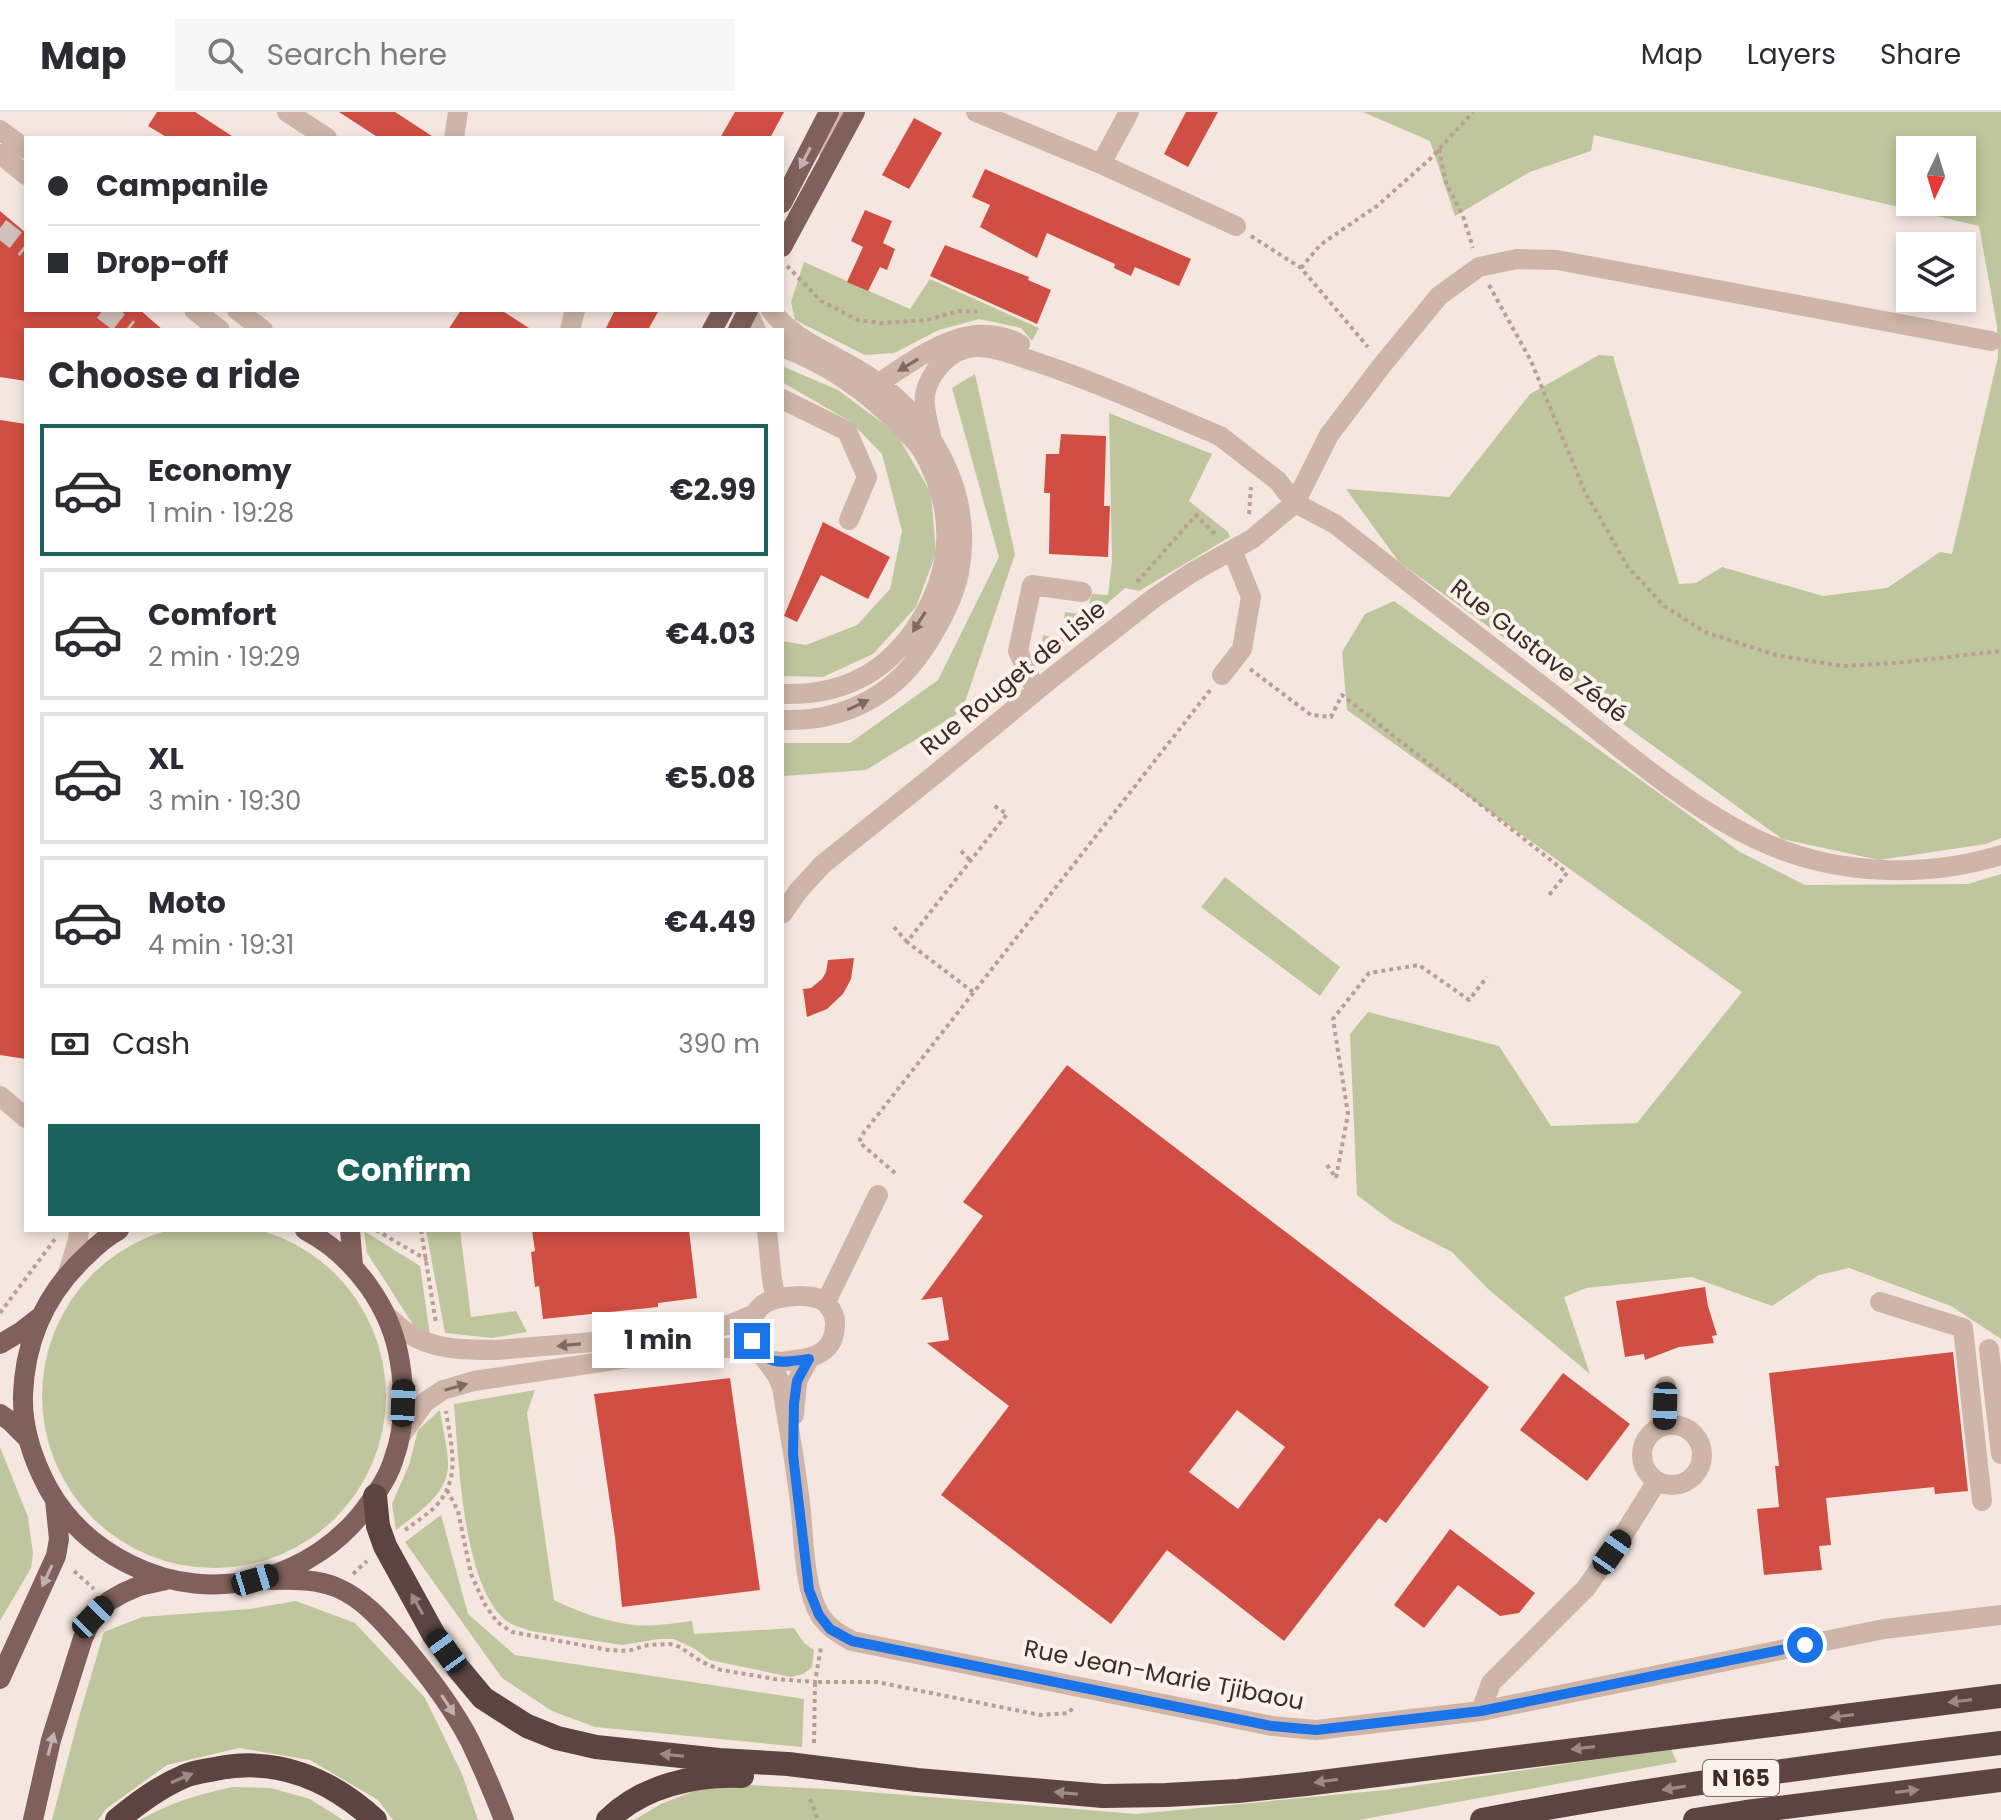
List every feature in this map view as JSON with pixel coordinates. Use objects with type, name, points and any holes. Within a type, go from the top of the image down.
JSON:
[{"type":"highway","points":[[375,1496],[378,1526],[385,1546],[434,1635],[483,1698],[527,1726],[557,1738],[596,1747],[1103,1796],[1166,1795],[1238,1791],[2001,1696]]},
{"type":"highway","name":"N 165","points":[[1482,1820],[1700,1784],[2001,1743]]},
{"type":"highway","points":[[117,1820],[152,1793],[187,1775],[253,1765],[289,1769],[324,1783],[350,1798],[375,1820]]},
{"type":"highway","points":[[608,1820],[643,1795],[680,1782],[716,1775],[917,1780]]},
{"type":"highway","name":"N 165","points":[[1695,1820],[2001,1780]]},
{"type":"main road","points":[[784,199],[829,112]]},
{"type":"main road","points":[[784,243],[855,112]]},
{"type":"main road","points":[[116,1232],[99,1243],[68,1273],[40,1317],[27,1356],[23,1398],[28,1439],[39,1470],[55,1500],[72,1523],[93,1542],[116,1558],[169,1580],[227,1585],[284,1571],[311,1558],[335,1541],[357,1520],[375,1496],[386,1478],[400,1437],[403,1385],[398,1349],[386,1315],[353,1266],[321,1238],[309,1232]]},
{"type":"main road","points":[[350,1232],[353,1266]]},
{"type":"main road","points":[[0,1344],[40,1317]]},
{"type":"main road","points":[[0,1414],[28,1439]]},
{"type":"main road","points":[[0,1679],[56,1556],[59,1539],[55,1500]]},
{"type":"main road","points":[[33,1820],[51,1740],[83,1638],[93,1617],[109,1601],[139,1586],[169,1580]]},
{"type":"main road","points":[[255,1580],[320,1583],[337,1588],[359,1600],[385,1623],[431,1679],[469,1740],[504,1820]]},
{"type":"street","points":[[287,112],[324,136]]},
{"type":"street","points":[[454,136],[458,112]]},
{"type":"street","points":[[827,164],[836,123],[842,112]]},
{"type":"street","points":[[976,112],[1101,164],[1236,226]]},
{"type":"street","points":[[1101,164],[1129,112]]},
{"type":"street","points":[[0,130],[24,148]]},
{"type":"street","points":[[0,154],[24,173]]},
{"type":"street","points":[[1295,503],[1329,435],[1383,364],[1439,296],[1479,267],[1517,259],[1557,260],[1991,341]]},
{"type":"street","points":[[197,312],[217,328]]},
{"type":"street","points":[[240,312],[260,328]]},
{"type":"street","points":[[773,312],[781,323],[800,337],[879,383],[931,437]]},
{"type":"street","points":[[879,383],[936,348],[963,336],[977,334],[994,334],[1015,341],[1080,376]]},
{"type":"street","points":[[784,720],[820,718],[868,701],[895,684],[940,624],[959,574],[961,534],[960,505],[954,484],[931,437],[926,412],[925,396],[941,364],[955,353],[971,347],[989,347],[1080,376]]},
{"type":"street","points":[[784,348],[860,389],[884,408],[921,449],[944,507],[946,547],[944,570],[935,594],[904,645],[883,666],[857,681],[836,687],[784,694]]},
{"type":"street","name":"Rue Gustave Zédé","points":[[1080,376],[1220,436],[1278,481],[1295,503],[1335,524],[1653,773],[1711,814],[1757,840],[1793,854],[1875,871],[1952,867],[2001,855]]},
{"type":"street","points":[[879,383],[884,408]]},
{"type":"street","points":[[884,408],[907,410],[925,396]]},
{"type":"street","points":[[784,400],[847,431],[867,477],[849,520]]},
{"type":"street","name":"Rue Rouget de Lisle","points":[[784,911],[823,864],[1036,691],[1154,598],[1239,546],[1295,503]]},
{"type":"street","points":[[1222,675],[1242,649],[1251,597],[1239,546]]},
{"type":"street","points":[[1036,691],[1018,651],[1032,585],[1082,592]]},
{"type":"street","points":[[0,1094],[24,1093]]},
{"type":"street","points":[[0,1094],[24,1102]]},
{"type":"street","points":[[0,1094],[24,1116]]},
{"type":"street","points":[[826,1302],[878,1195]]},
{"type":"street","points":[[68,1273],[79,1232]]},
{"type":"street","points":[[767,1232],[776,1299]]},
{"type":"street","points":[[400,1437],[425,1402],[443,1390],[474,1381],[709,1346],[761,1354],[776,1362],[809,1359],[823,1353],[835,1336],[836,1319],[826,1302],[815,1297],[776,1299],[764,1304],[751,1325],[752,1341],[761,1354]]},
{"type":"street","points":[[1880,1302],[1963,1328],[1982,1501]]},
{"type":"street","points":[[386,1315],[408,1334],[437,1346],[496,1350],[701,1332],[755,1314]]},
{"type":"street","points":[[1989,1349],[2001,1454]]},
{"type":"street","name":"Rue Jean-Marie Tjibaou","points":[[761,1354],[780,1382],[793,1455],[809,1590],[819,1615],[830,1629],[852,1641],[1272,1726],[1316,1730],[1481,1711],[1870,1632],[2001,1615]]},
{"type":"street","name":"Rue Jean-Marie Tjibaou","points":[[793,1455],[797,1381],[809,1359]]},
{"type":"street","points":[[1665,1426],[1666,1386]]},
{"type":"street","points":[[1665,1426],[1685,1428],[1698,1441],[1701,1450],[1702,1460],[1693,1477],[1676,1485],[1657,1481],[1649,1475],[1642,1456],[1648,1437],[1665,1426]]},
{"type":"street","points":[[1481,1711],[1491,1683],[1586,1588],[1657,1481]]},
{"type":"path","points":[[1301,268],[1320,245],[1377,206],[1430,159],[1473,112]]},
{"type":"path","points":[[1439,149],[1446,183],[1463,216],[1479,267],[1531,361],[1585,492],[1628,567],[1664,606],[1705,632],[1776,655],[1842,666],[2001,651]]},
{"type":"path","points":[[1236,226],[1301,268],[1383,364]]},
{"type":"path","points":[[784,264],[821,301],[858,320],[881,323],[927,320],[959,311],[983,313]]},
{"type":"path","points":[[1129,590],[1196,515],[1239,546],[1251,483]]},
{"type":"path","points":[[1236,657],[1311,715],[1331,717],[1342,695],[1567,873],[1549,895]]},
{"type":"path","points":[[895,1173],[859,1142],[862,1135],[1222,675]]},
{"type":"path","points":[[907,942],[1007,814],[993,805]]},
{"type":"path","points":[[961,851],[971,861]]},
{"type":"path","points":[[894,927],[907,942],[973,992]]},
{"type":"path","points":[[1327,1165],[1336,1178],[1348,1114],[1333,1019],[1369,973],[1419,965],[1469,1000],[1487,977]]},
{"type":"path","points":[[0,1313],[59,1232]]},
{"type":"path","points":[[379,1232],[427,1260]]},
{"type":"path","points":[[337,1588],[435,1506],[447,1490],[458,1511],[471,1574],[484,1603],[497,1622],[512,1632],[608,1650],[628,1651],[648,1645],[670,1644],[721,1670],[775,1679],[877,1682],[1040,1715],[1069,1713],[1086,1688]]},
{"type":"path","points":[[56,1556],[109,1601]]},
{"type":"path","points":[[814,1745],[815,1682],[820,1651]]},
{"type":"path","points":[[810,1799],[818,1820]]},
{"type":"green space","points":[[1363,112],[2001,112],[2001,838],[1986,844],[1879,860],[1782,839],[1399,562],[1346,489],[1449,497],[1530,394],[1599,355],[1613,356],[1679,584],[1696,583],[1722,567],[1823,596],[1887,588],[1940,552],[1952,554],[1998,357],[1997,326],[1979,226],[1937,216],[1976,216],[1976,136],[1896,136],[1896,206],[1594,135],[1591,151],[1530,172],[1455,216],[1430,141]]},
{"type":"green space","points":[[804,262],[910,309],[930,279],[1039,328],[1032,341],[1021,328],[979,319],[939,330],[894,353],[865,355],[795,320],[791,302]]},
{"type":"green space","points":[[784,367],[838,390],[896,433],[931,493],[936,553],[916,607],[873,654],[823,677],[784,676],[784,641],[806,645],[857,625],[890,589],[902,531],[882,454],[851,422],[784,383]]},
{"type":"green space","points":[[975,374],[1015,554],[962,711],[866,770],[784,776],[784,743],[850,743],[938,680],[999,557],[952,388]]},
{"type":"green space","points":[[1109,413],[1212,454],[1189,501],[1228,532],[1230,537],[1139,591],[1125,588],[1038,664],[1043,635],[1061,639],[1065,612],[1086,615],[1092,594],[1108,595],[1112,561]]},
{"type":"green space","points":[[1394,601],[1740,852],[1805,885],[1968,884],[2001,874],[2001,1339],[1951,1306],[1849,1268],[1819,1275],[1772,1306],[1692,1277],[1586,1288],[1564,1297],[1590,1374],[1488,1289],[1452,1252],[1393,1222],[1357,1195],[1350,1034],[1368,1012],[1499,1046],[1551,1126],[1637,1123],[1742,992],[1347,710],[1342,652],[1365,614]]},
{"type":"green space","points":[[1225,877],[1340,967],[1320,996],[1201,907]]},
{"type":"green space","points":[[164,1232],[264,1232],[309,1253],[347,1287],[357,1301],[373,1330],[385,1379],[385,1413],[378,1446],[373,1462],[347,1505],[323,1529],[295,1547],[264,1560],[231,1567],[197,1567],[164,1560],[148,1555],[105,1529],[81,1505],[63,1477],[50,1446],[43,1413],[43,1379],[50,1346],[71,1301],[105,1263],[148,1237]]},
{"type":"green space","points":[[364,1232],[420,1266],[430,1335],[414,1326],[367,1253]]},
{"type":"green space","points":[[426,1232],[460,1232],[471,1317],[516,1311],[527,1332],[492,1338],[445,1333]]},
{"type":"green space","points":[[535,1390],[527,1413],[554,1600],[593,1616],[624,1624],[648,1626],[692,1621],[694,1634],[794,1628],[804,1643],[814,1650],[812,1667],[803,1674],[791,1677],[710,1660],[674,1639],[622,1645],[531,1631],[503,1618],[489,1600],[471,1547],[461,1486],[454,1404]]},
{"type":"green space","points":[[440,1410],[447,1454],[446,1478],[436,1496],[396,1530],[392,1504],[409,1465],[418,1430]]},
{"type":"green space","points":[[0,1447],[28,1517],[33,1554],[31,1568],[0,1621]]},
{"type":"green space","points":[[441,1515],[468,1614],[515,1655],[804,1699],[802,1747],[595,1727],[552,1711],[502,1678],[405,1542]]},
{"type":"green space","points":[[296,1601],[355,1623],[425,1698],[462,1774],[478,1820],[393,1820],[378,1800],[310,1760],[239,1748],[167,1765],[106,1809],[98,1820],[52,1820],[104,1632],[142,1617],[250,1609]]},
{"type":"green space","points":[[1671,1749],[1677,1762],[1359,1820],[634,1820],[661,1804],[701,1788],[750,1785],[1136,1814],[1385,1790]]},
{"type":"green space","points":[[232,1787],[271,1788],[310,1799],[343,1820],[140,1820],[185,1800]]},
{"type":"building","points":[[157,112],[195,112],[232,136],[165,136],[148,126]]},
{"type":"building","points":[[339,112],[395,112],[432,136],[376,136]]},
{"type":"building","points":[[735,112],[784,112],[771,136],[721,136]]},
{"type":"building","points":[[1186,112],[1218,112],[1188,167],[1164,154]]},
{"type":"building","points":[[914,118],[942,133],[909,189],[882,175]]},
{"type":"building","points":[[985,169],[1191,259],[1179,286],[1135,267],[1131,276],[1114,268],[1115,264],[1047,233],[1037,258],[980,227],[990,205],[972,197]]},
{"type":"building","points":[[865,210],[892,221],[883,243],[895,249],[887,270],[880,267],[868,291],[847,282],[863,247],[851,241]]},
{"type":"building","points":[[0,211],[24,231],[24,312],[142,312],[161,328],[24,328],[24,381],[0,377]]},
{"type":"building","points":[[945,245],[1029,277],[1028,280],[1051,290],[1037,324],[930,276]]},
{"type":"building","points":[[460,312],[504,312],[529,328],[449,328]]},
{"type":"building","points":[[614,312],[658,312],[649,328],[606,328]]},
{"type":"building","points":[[0,420],[24,424],[24,1059],[0,1055]]},
{"type":"building","points":[[1061,434],[1106,436],[1104,506],[1110,506],[1108,557],[1049,554],[1050,493],[1044,493],[1046,454],[1059,454]]},
{"type":"building","points":[[823,522],[890,557],[868,599],[821,575],[797,622],[784,616]]},
{"type":"building","points":[[854,958],[851,979],[843,994],[827,1009],[807,1017],[803,989],[811,988],[822,979],[828,960]]},
{"type":"building","points":[[1067,1065],[1489,1387],[1386,1523],[1379,1518],[1284,1641],[1167,1550],[1111,1624],[941,1495],[1009,1406],[927,1343],[949,1340],[942,1297],[921,1300],[983,1216],[963,1202]],"holes":[[[1237,1410],[1285,1447],[1238,1509],[1189,1472]]]},
{"type":"building","points":[[532,1232],[689,1232],[697,1298],[658,1303],[658,1307],[543,1319],[539,1286],[535,1287],[531,1252],[535,1251]]},
{"type":"building","points":[[1705,1287],[1717,1335],[1712,1336],[1714,1343],[1679,1347],[1645,1360],[1644,1354],[1625,1357],[1616,1301]]},
{"type":"building","points":[[1953,1352],[1968,1491],[1935,1494],[1934,1487],[1826,1498],[1831,1545],[1819,1546],[1822,1570],[1764,1575],[1757,1509],[1779,1507],[1775,1466],[1779,1466],[1769,1373]]},
{"type":"building","points":[[1563,1373],[1630,1424],[1587,1481],[1520,1430]]},
{"type":"building","points":[[730,1378],[760,1590],[622,1607],[594,1394]]},
{"type":"building","points":[[1450,1529],[1535,1593],[1519,1613],[1500,1616],[1458,1585],[1424,1628],[1394,1605]]},
{"type":"tunnel","points":[[0,228],[24,246]]},
{"type":"tunnel","points":[[106,312],[126,328]]},
{"type":"route","points":[[752,1341],[765,1358],[776,1362],[809,1359],[797,1381],[793,1455],[809,1590],[819,1615],[830,1629],[852,1641],[1272,1726],[1316,1730],[1481,1711],[1805,1645]]}]
